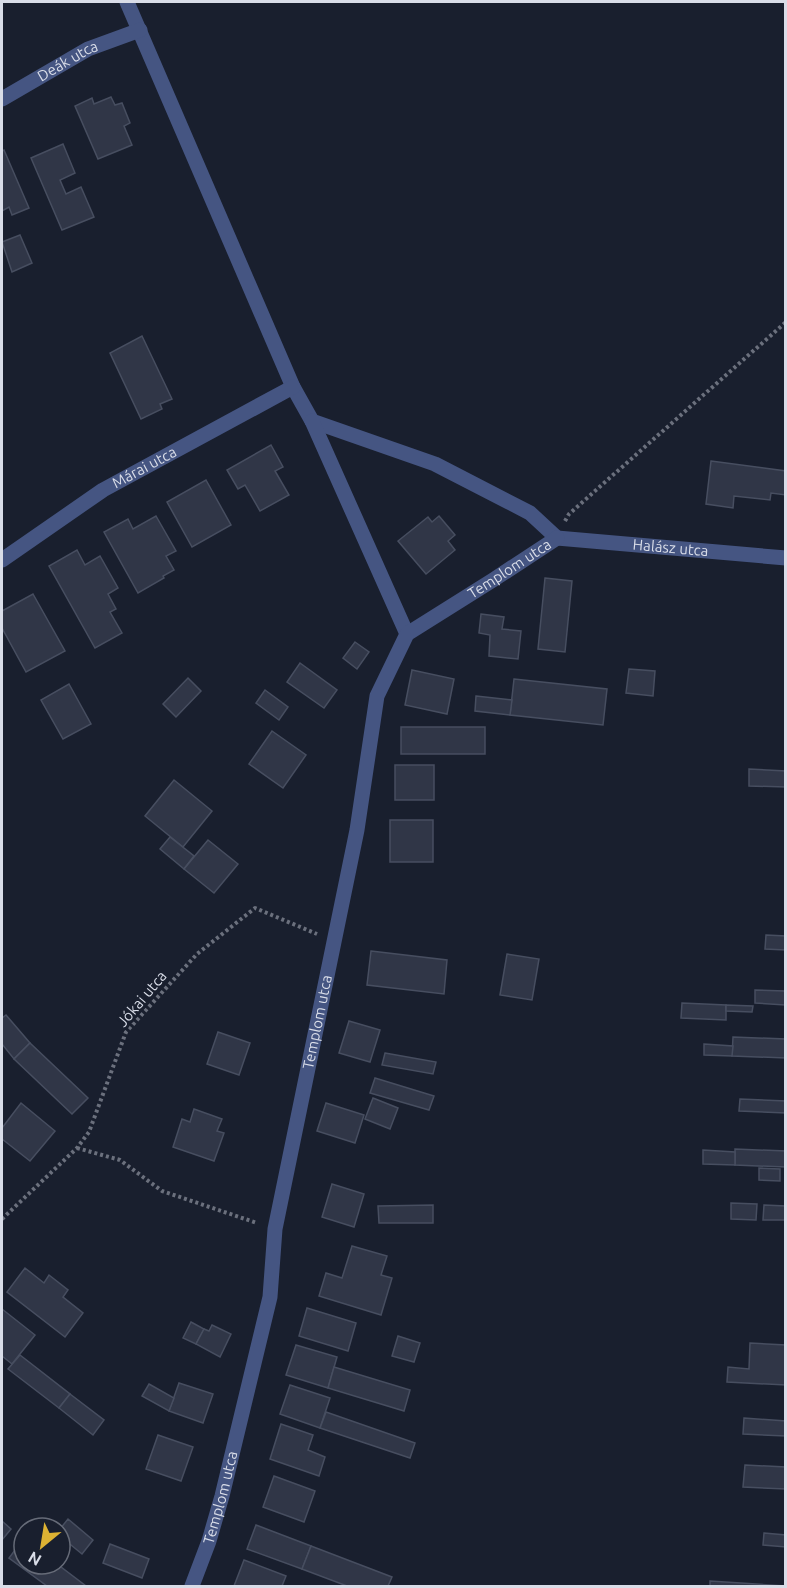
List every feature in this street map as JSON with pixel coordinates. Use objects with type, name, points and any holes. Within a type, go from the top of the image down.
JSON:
[{"type":"street","points":[[127,2],[293,387],[312,421],[407,634]]},
{"type":"street","name":"Deák utca","points":[[2,99],[88,49],[140,30]]},
{"type":"street","name":"Márai utca","points":[[2,560],[102,490],[293,387]]},
{"type":"street","points":[[312,421],[435,464],[530,513],[557,538]]},
{"type":"street","name":"Halász utca","points":[[557,538],[786,558]]},
{"type":"street","name":"Templom utca","points":[[192,1587],[222,1496],[267,1308],[275,1229],[357,830],[377,696],[407,634],[557,538]]},
{"type":"path","points":[[557,538],[569,514],[786,322]]},
{"type":"path","name":"Jókai utca","points":[[2,1220],[77,1148],[89,1132],[126,1032],[197,954],[255,908],[334,941]]},
{"type":"path","points":[[77,1148],[120,1160],[162,1191],[275,1229]]},
{"type":"building","points":[[111,97],[115,105],[122,103],[130,123],[124,126],[132,145],[98,159],[75,106],[92,98],[94,104]]},
{"type":"building","points":[[63,144],[75,173],[60,180],[66,194],[81,187],[94,217],[62,230],[31,158]]},
{"type":"building","points":[[4,150],[29,208],[12,215],[9,207],[2,211],[2,151]]},
{"type":"building","points":[[20,235],[32,263],[12,272],[2,242]]},
{"type":"building","points":[[142,336],[172,399],[160,404],[162,409],[141,419],[110,353]]},
{"type":"building","points":[[271,445],[283,467],[275,471],[289,495],[260,511],[245,485],[238,489],[227,470]]},
{"type":"building","points":[[711,461],[786,471],[786,495],[771,493],[770,500],[734,496],[733,508],[706,504]]},
{"type":"building","points":[[206,480],[231,525],[192,547],[167,502]]},
{"type":"building","points":[[156,516],[176,551],[166,556],[174,570],[138,593],[104,532],[128,519],[133,529]]},
{"type":"building","points":[[439,516],[455,535],[448,541],[455,550],[426,574],[398,541],[428,517],[432,522]]},
{"type":"building","points":[[77,550],[85,565],[100,556],[118,588],[108,594],[116,609],[110,612],[122,633],[95,648],[49,566]]},
{"type":"building","points":[[545,578],[572,581],[565,652],[538,649]]},
{"type":"building","points":[[33,594],[65,651],[26,672],[2,628],[2,611]]},
{"type":"building","points":[[481,614],[504,617],[502,629],[521,631],[518,659],[489,656],[490,635],[479,633]]},
{"type":"building","points":[[355,642],[369,652],[357,669],[343,658]]},
{"type":"building","points":[[300,663],[337,690],[324,708],[287,682]]},
{"type":"building","points":[[629,669],[655,671],[653,696],[626,693]]},
{"type":"building","points":[[412,670],[454,679],[447,714],[405,705]]},
{"type":"building","points":[[188,678],[201,691],[176,717],[163,704]]},
{"type":"building","points":[[514,679],[607,689],[603,725],[510,715]]},
{"type":"building","points":[[69,684],[91,724],[63,739],[41,700]]},
{"type":"building","points":[[265,690],[288,707],[279,720],[256,703]]},
{"type":"building","points":[[476,696],[512,700],[510,715],[475,711]]},
{"type":"building","points":[[401,727],[485,727],[485,754],[401,754]]},
{"type":"building","points":[[272,731],[306,755],[283,788],[249,764]]},
{"type":"building","points":[[395,765],[434,765],[434,800],[395,800]]},
{"type":"building","points":[[749,769],[786,771],[786,787],[749,786]]},
{"type":"building","points":[[174,780],[212,811],[183,847],[145,816]]},
{"type":"building","points":[[390,820],[433,820],[433,862],[390,862]]},
{"type":"building","points":[[170,837],[194,856],[184,869],[160,849]]},
{"type":"building","points":[[208,840],[238,864],[214,893],[184,869]]},
{"type":"building","points":[[766,935],[786,936],[786,950],[765,949]]},
{"type":"building","points":[[371,951],[447,960],[444,994],[367,985]]},
{"type":"building","points":[[507,954],[539,959],[532,1000],[500,995]]},
{"type":"building","points":[[755,990],[785,991],[785,1005],[755,1003]]},
{"type":"building","points":[[682,1003],[726,1005],[726,1020],[681,1018]]},
{"type":"building","points":[[726,1005],[753,1006],[752,1012],[726,1011]]},
{"type":"building","points":[[6,1015],[30,1043],[14,1059],[2,1044],[2,1018]]},
{"type":"building","points":[[349,1021],[380,1030],[370,1062],[339,1053]]},
{"type":"building","points":[[218,1032],[250,1043],[239,1075],[207,1064]]},
{"type":"building","points":[[733,1037],[786,1039],[786,1058],[732,1056]]},
{"type":"building","points":[[30,1043],[88,1098],[72,1114],[14,1059]]},
{"type":"building","points":[[704,1044],[733,1046],[732,1056],[704,1055]]},
{"type":"building","points":[[385,1053],[436,1062],[433,1074],[382,1065]]},
{"type":"building","points":[[375,1078],[434,1096],[429,1110],[370,1093]]},
{"type":"building","points":[[373,1098],[398,1108],[390,1129],[365,1119]]},
{"type":"building","points":[[740,1099],[786,1101],[786,1113],[739,1111]]},
{"type":"building","points":[[21,1103],[55,1131],[30,1161],[2,1139],[2,1128]]},
{"type":"building","points":[[326,1103],[364,1115],[355,1143],[317,1131]]},
{"type":"building","points":[[194,1109],[222,1119],[217,1131],[224,1133],[214,1161],[173,1147],[182,1119],[190,1122]]},
{"type":"building","points":[[735,1149],[786,1151],[786,1167],[735,1165]]},
{"type":"building","points":[[703,1150],[735,1152],[735,1165],[703,1164]]},
{"type":"building","points":[[759,1168],[780,1169],[780,1181],[759,1180]]},
{"type":"building","points":[[332,1184],[364,1194],[354,1227],[322,1217]]},
{"type":"building","points":[[731,1203],[757,1204],[756,1220],[731,1219]]},
{"type":"building","points":[[433,1205],[433,1223],[379,1223],[378,1206]]},
{"type":"building","points":[[764,1205],[786,1206],[786,1220],[763,1220]]},
{"type":"building","points":[[352,1246],[387,1256],[381,1275],[392,1278],[381,1315],[319,1296],[326,1273],[342,1278]]},
{"type":"building","points":[[25,1268],[44,1283],[49,1275],[68,1290],[63,1297],[83,1313],[65,1337],[7,1292]]},
{"type":"building","points":[[307,1308],[356,1323],[348,1351],[299,1336]]},
{"type":"building","points":[[2,1309],[35,1335],[12,1364],[2,1356]]},
{"type":"building","points":[[191,1322],[204,1329],[196,1344],[183,1338]]},
{"type":"building","points":[[212,1325],[231,1334],[220,1357],[196,1344],[204,1329],[209,1331]]},
{"type":"building","points":[[398,1336],[420,1343],[414,1362],[392,1356]]},
{"type":"building","points":[[750,1343],[786,1345],[786,1385],[727,1382],[728,1367],[749,1369]]},
{"type":"building","points":[[296,1345],[337,1357],[328,1388],[286,1375]]},
{"type":"building","points":[[20,1355],[70,1394],[59,1408],[8,1369]]},
{"type":"building","points":[[334,1367],[410,1390],[404,1411],[328,1388]]},
{"type":"building","points":[[179,1383],[213,1394],[203,1423],[169,1411]]},
{"type":"building","points":[[149,1384],[174,1398],[169,1411],[142,1396]]},
{"type":"building","points":[[290,1385],[330,1398],[320,1428],[280,1414]]},
{"type":"building","points":[[70,1394],[104,1420],[93,1435],[59,1408]]},
{"type":"building","points":[[326,1412],[415,1443],[410,1458],[320,1428]]},
{"type":"building","points":[[744,1418],[786,1421],[786,1436],[743,1434]]},
{"type":"building","points":[[281,1424],[313,1435],[308,1450],[325,1457],[319,1476],[270,1459]]},
{"type":"building","points":[[158,1435],[193,1447],[181,1481],[146,1469]]},
{"type":"building","points":[[745,1465],[786,1467],[786,1489],[743,1487]]},
{"type":"building","points":[[274,1476],[315,1491],[304,1522],[263,1507]]},
{"type":"building","points":[[2,1521],[11,1529],[2,1540]]},
{"type":"building","points":[[72,1522],[93,1540],[82,1554],[72,1546]]},
{"type":"building","points":[[256,1525],[311,1546],[302,1569],[247,1549]]},
{"type":"building","points":[[764,1533],[786,1535],[786,1547],[763,1545]]},
{"type":"building","points":[[110,1544],[149,1559],[142,1578],[103,1563]]},
{"type":"building","points":[[311,1546],[392,1577],[388,1586],[347,1586],[302,1569]]},
{"type":"building","points":[[244,1560],[286,1576],[282,1586],[234,1586]]},
{"type":"building","points":[[72,1575],[86,1586],[47,1586],[33,1576]]},
{"type":"building","points":[[710,1581],[786,1586],[710,1586]]}]
